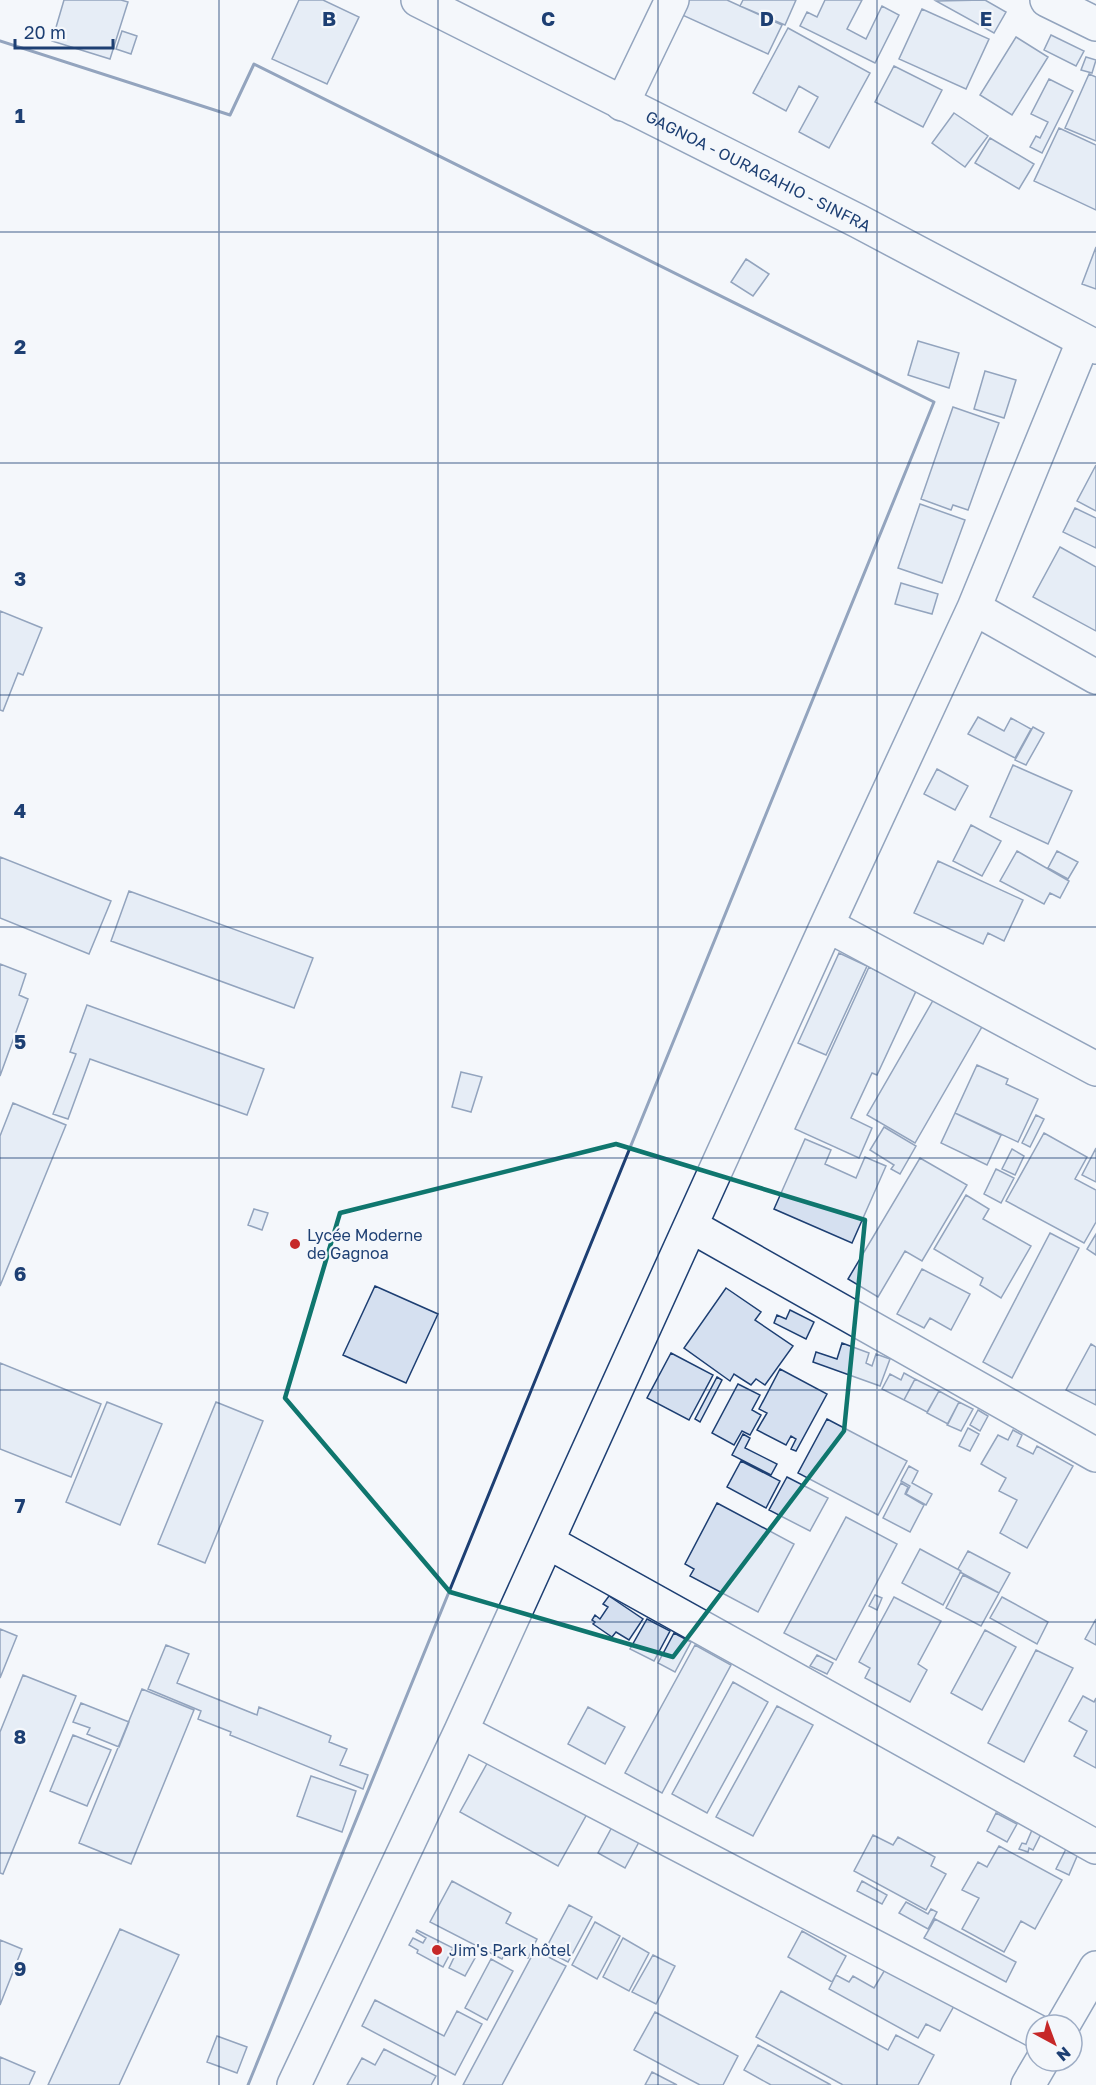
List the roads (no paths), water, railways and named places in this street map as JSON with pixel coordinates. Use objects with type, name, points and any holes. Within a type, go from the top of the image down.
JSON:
[{"type":"street","name":"GAGNOA - OURAGAHIO - SINFRA","points":[[418,0],[858,221],[1090,345]]},
{"type":"street","points":[[622,104],[672,0]]},
{"type":"street","points":[[1047,0],[1096,24]]},
{"type":"street","points":[[294,2085],[548,1542],[827,925],[974,608],[1090,345]]},
{"type":"street","points":[[974,608],[1096,677]]},
{"type":"street","points":[[827,925],[1096,1069]]},
{"type":"street","points":[[691,1226],[1096,1455]]},
{"type":"street","points":[[548,1542],[1096,1847]]},
{"type":"street","points":[[461,1731],[1024,2025]]},
{"type":"street","points":[[1070,2013],[1096,1968]]},
{"type":"place","name":"Lycée Moderne de Gagnoa","points":[[295,1244]]},
{"type":"place","name":"Jim's Park hôtel","points":[[437,1950]]}]
